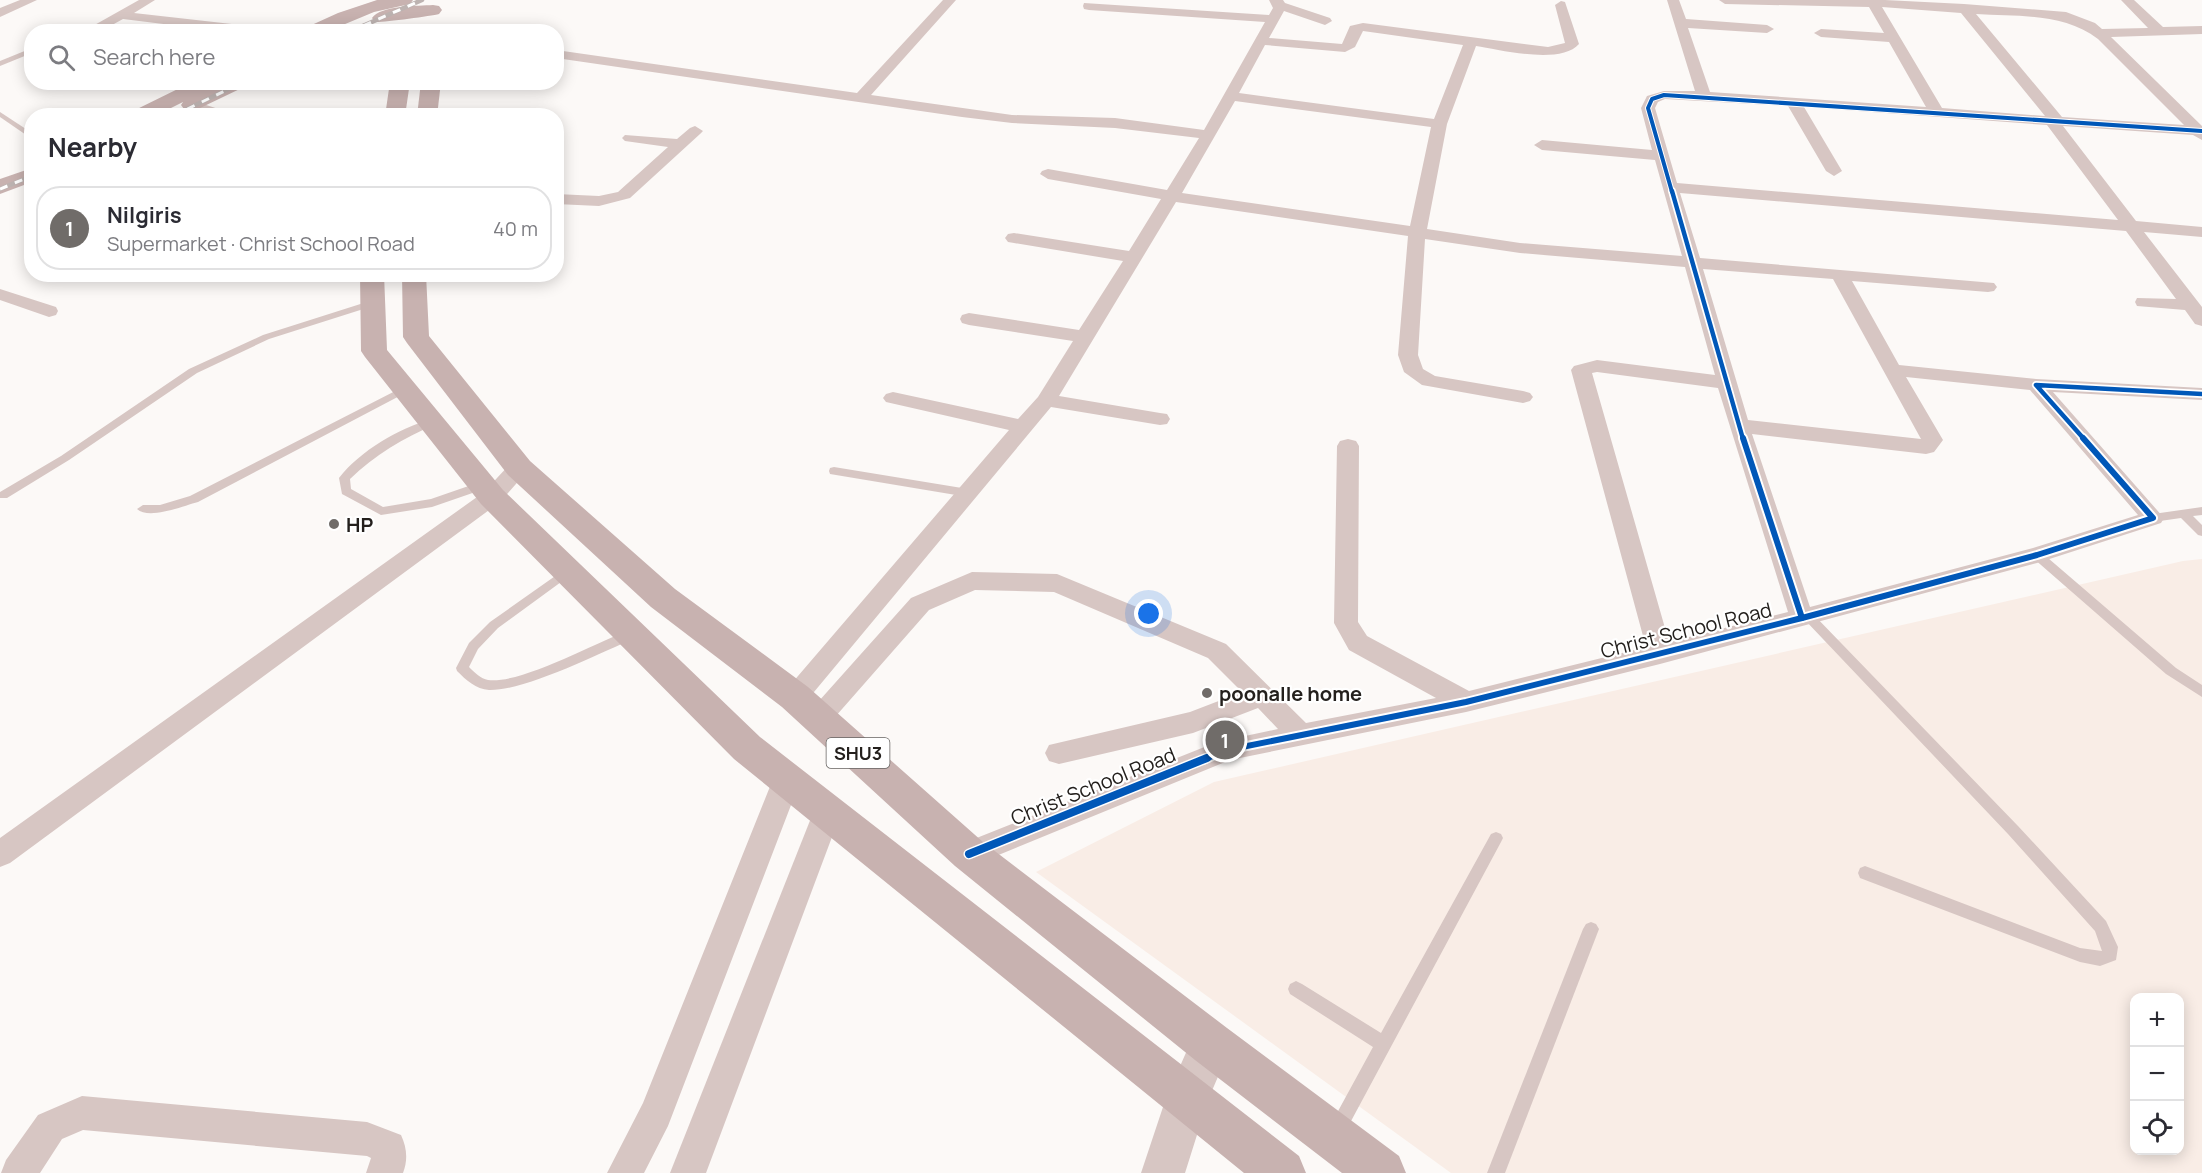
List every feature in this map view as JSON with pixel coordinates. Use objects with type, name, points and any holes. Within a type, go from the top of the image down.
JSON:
[{"type":"main road","points":[[326,24],[432,5],[434,24]]},
{"type":"main road","points":[[364,24],[399,12]]},
{"type":"main road","points":[[155,108],[192,90]]},
{"type":"main road","points":[[186,108],[223,90]]},
{"type":"main road","points":[[396,108],[399,90]]},
{"type":"main road","points":[[428,108],[429,90]]},
{"type":"main road","points":[[0,174],[24,164]]},
{"type":"main road","points":[[0,187],[24,177]]},
{"type":"main road","name":"SHU3","points":[[414,282],[416,337],[519,468],[663,598],[807,708],[969,854],[1211,1044],[1382,1173]]},
{"type":"main road","points":[[373,289],[374,351],[488,491],[747,748],[1282,1173]]},
{"type":"street","points":[[0,13],[31,0]]},
{"type":"street","points":[[104,24],[149,0]]},
{"type":"street","points":[[860,99],[950,0]]},
{"type":"street","points":[[1673,0],[1704,96]]},
{"type":"street","points":[[1725,0],[1873,3],[1964,8],[1996,5],[2066,16],[2090,26],[2099,33],[2201,132]]},
{"type":"street","points":[[2127,0],[2159,31]]},
{"type":"street","points":[[1873,3],[1936,111]]},
{"type":"street","points":[[1261,41],[1345,48],[1350,44],[1355,29],[1363,27],[1533,50],[1567,49],[1572,44],[1561,5]]},
{"type":"street","points":[[1089,6],[1275,8],[1325,21]]},
{"type":"street","points":[[807,708],[968,493],[1046,400],[1209,135],[1261,41],[1275,8]]},
{"type":"street","points":[[1964,8],[2054,119],[2202,320]]},
{"type":"street","points":[[120,15],[197,24]]},
{"type":"street","points":[[1680,23],[1767,29]]},
{"type":"street","points":[[2099,33],[2202,30]]},
{"type":"street","points":[[1821,33],[1893,38]]},
{"type":"street","points":[[1472,40],[1439,124],[1417,234],[1408,355],[1414,372],[1430,381],[1523,397]]},
{"type":"street","points":[[564,55],[962,114],[1106,122],[1209,135]]},
{"type":"street","points":[[1805,617],[1739,426],[1648,108],[1652,99],[1664,95],[1704,96],[2054,119],[2201,132]]},
{"type":"street","points":[[1231,96],[1439,124]]},
{"type":"street","points":[[1793,102],[1834,171]]},
{"type":"street","points":[[564,200],[596,202],[615,199],[631,189],[695,131]]},
{"type":"street","points":[[630,138],[681,144]]},
{"type":"street","points":[[1542,145],[1662,156]]},
{"type":"street","points":[[1048,174],[1172,196],[1520,248],[1988,287]]},
{"type":"street","points":[[1672,187],[2202,232]]},
{"type":"street","points":[[1014,238],[1134,257]]},
{"type":"street","points":[[1739,426],[1926,447],[1932,440],[1840,276]]},
{"type":"street","points":[[0,294],[49,311]]},
{"type":"street","points":[[2144,302],[2190,305]]},
{"type":"street","points":[[969,319],[1085,337]]},
{"type":"street","points":[[1659,654],[1581,370],[1596,366],[1727,383]]},
{"type":"street","points":[[1892,370],[2036,385],[2202,394]]},
{"type":"street","points":[[2036,385],[2153,518]]},
{"type":"street","points":[[893,398],[1023,427]]},
{"type":"street","points":[[1046,400],[1160,419]]},
{"type":"street","points":[[1348,446],[1346,623],[1358,643],[1466,702]]},
{"type":"street","points":[[0,854],[519,468]]},
{"type":"street","name":"Christ School Road","points":[[969,854],[1227,750],[1466,702],[1659,654],[2037,555],[2153,518]]},
{"type":"street","points":[[807,708],[920,604],[972,581],[1057,583],[1216,651],[1301,735]]},
{"type":"street","points":[[1059,753],[1192,722],[1261,696]]},
{"type":"street","points":[[625,1173],[656,1114],[787,779]]},
{"type":"street","points":[[688,1173],[826,813]]},
{"type":"street","points":[[1163,1173],[1187,1098],[1211,1044]]},
{"type":"street","points":[[19,1173],[51,1127],[82,1113],[367,1139],[388,1147],[388,1166],[384,1173]]},
{"type":"lane","points":[[0,64],[24,54]]},
{"type":"lane","points":[[194,104],[208,108]]},
{"type":"lane","points":[[0,114],[24,131]]},
{"type":"lane","points":[[3,495],[65,458],[193,371],[373,289]]},
{"type":"lane","points":[[143,509],[160,509],[194,499],[405,389]]},
{"type":"lane","points":[[432,422],[400,435],[374,450],[344,478],[346,491],[381,511],[488,491]]},
{"type":"lane","points":[[834,471],[968,493]]},
{"type":"lane","points":[[2153,518],[2202,511]]},
{"type":"lane","points":[[2183,513],[2202,532]]},
{"type":"lane","points":[[2037,555],[2171,671],[2202,692]]},
{"type":"lane","points":[[568,571],[494,625],[473,646],[462,668],[474,680],[489,685],[511,682],[632,634]]},
{"type":"lane","points":[[1805,617],[2013,830],[2101,926],[2110,947],[2110,955],[2100,959],[2080,955],[1865,873]]},
{"type":"lane","points":[[1334,1136],[1496,838]]},
{"type":"lane","points":[[1496,1173],[1591,929]]},
{"type":"lane","points":[[1296,989],[1384,1044]]},
{"type":"shaded area","points":[[2202,559],[2202,1173],[1451,1173],[1036,872],[1214,782],[2183,561]]},
{"type":"railway","points":[[367,24],[422,0]]},
{"type":"railway","points":[[189,108],[227,90]]},
{"type":"railway","points":[[0,189],[24,179]]},
{"type":"cycle path","points":[[1802,618],[1739,426],[1648,108],[1652,99],[1664,95],[1704,96],[2202,131]]},
{"type":"cycle path","points":[[969,854],[1227,750],[1466,702],[1802,618],[2037,555],[2153,518],[2036,385],[2202,394]]},
{"type":"place","name":"HP","points":[[334,524]]},
{"type":"place","name":"poonalle home","points":[[1207,693]]},
{"type":"place","name":"Nilgiris","points":[[1225,740]]}]
